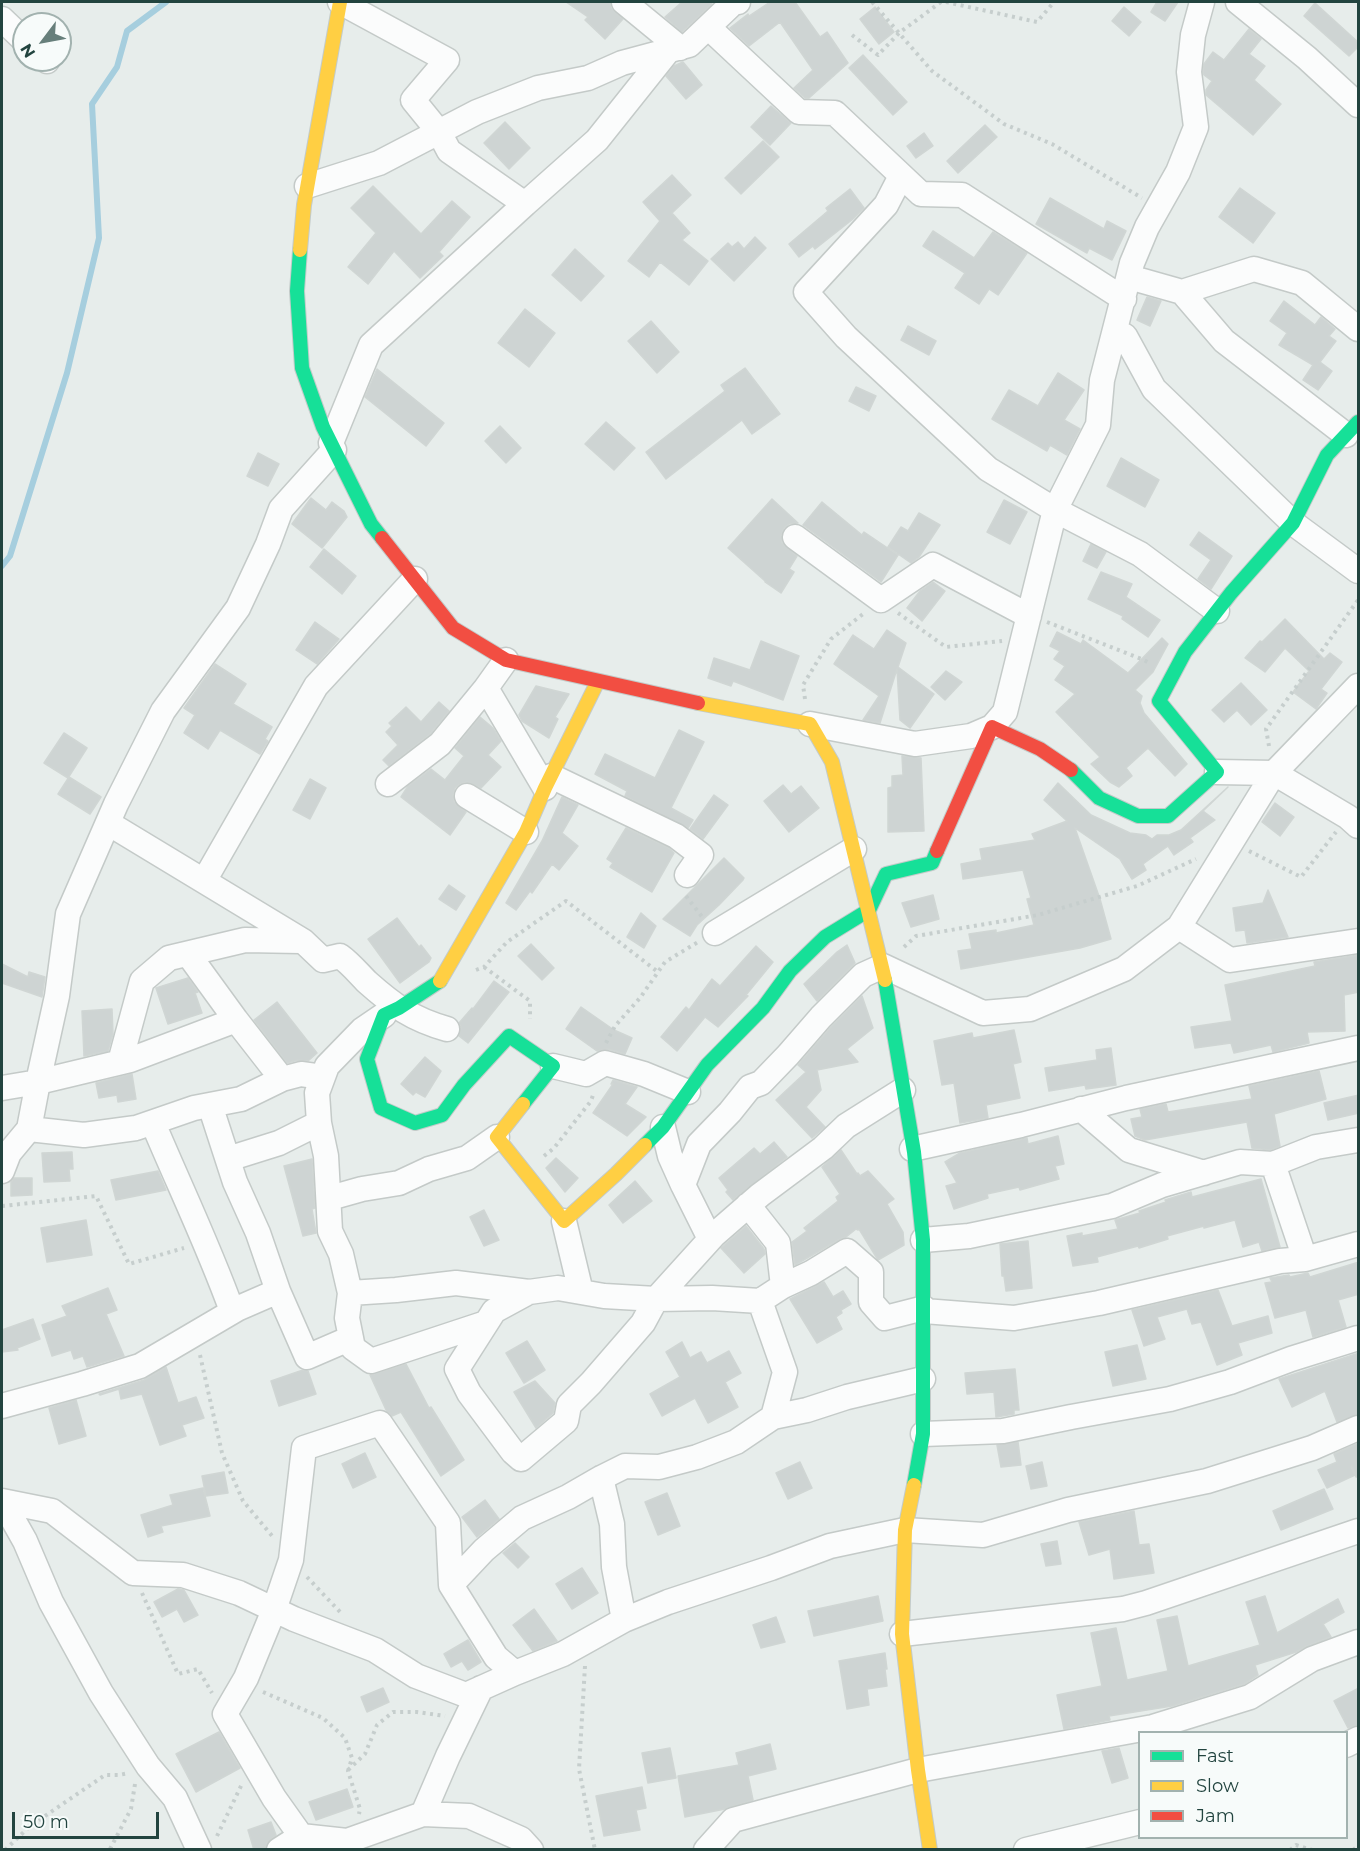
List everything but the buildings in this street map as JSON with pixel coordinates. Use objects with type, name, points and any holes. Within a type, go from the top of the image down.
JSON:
[{"type":"street","points":[[525,204],[449,151],[439,132],[413,100],[447,60],[340,2],[304,205],[297,291],[302,368],[323,427],[371,524],[453,628],[506,660],[680,700],[915,744],[971,736],[992,728],[1040,749],[1068,767],[1099,798],[1138,816],[1168,816],[1217,772],[1274,773],[1353,821]]},
{"type":"street","points":[[624,2],[674,49]]},
{"type":"street","points":[[307,186],[379,163],[477,112],[538,88],[588,78],[622,63],[689,45],[733,3],[738,2]]},
{"type":"street","points":[[564,1221],[616,1174],[663,1126],[707,1065],[763,1008],[790,972],[825,937],[869,910],[886,874],[932,863],[992,728],[1005,712],[1055,510],[1098,425],[1102,380],[1132,263],[1147,227],[1178,172],[1196,127],[1189,72],[1194,35],[1202,2]]},
{"type":"street","points":[[1238,2],[1307,58],[1359,105]]},
{"type":"street","points":[[708,27],[799,112],[835,113],[921,194],[962,195],[1126,288],[1182,292],[1254,269],[1302,283],[1359,329]]},
{"type":"street","points":[[2,1171],[9,1153],[29,1129],[57,996],[68,914],[116,804],[163,711],[238,608],[281,510],[333,447],[371,345],[597,140],[674,49]]},
{"type":"street","points":[[901,176],[886,205],[806,292],[846,337],[988,469],[1055,510],[1140,554],[1217,611]]},
{"type":"street","points":[[1182,292],[1224,341],[1354,429],[1327,455],[1293,523],[1185,652],[1159,701],[1217,772]]},
{"type":"street","points":[[1115,331],[1125,336],[1154,389],[1293,523],[1359,571]]},
{"type":"street","points":[[795,537],[880,600],[933,565],[1029,616]]},
{"type":"street","points":[[204,881],[315,686],[415,579]]},
{"type":"street","points":[[388,784],[440,744],[506,660]]},
{"type":"street","points":[[486,1323],[371,1361],[353,1348],[347,1318],[350,1293],[341,1254],[330,1231],[326,1156],[319,1123],[317,1093],[327,1065],[362,1030],[439,982],[526,832],[598,681]]},
{"type":"street","points":[[683,1185],[699,1144],[750,1087],[761,1083],[863,975],[883,966],[983,1013],[1030,1009],[1124,969],[1179,927],[1274,773],[1359,686]]},
{"type":"street","points":[[486,688],[548,782],[676,836],[701,855],[687,875]]},
{"type":"street","points":[[810,724],[832,762],[883,966],[914,1152],[923,1240],[923,1434],[905,1530],[902,1634],[930,1850]]},
{"type":"street","points":[[467,796],[526,832]]},
{"type":"street","points":[[108,823],[303,941],[323,960],[340,956],[366,981],[391,1012],[405,1013],[426,1023],[447,1029]]},
{"type":"street","points":[[715,933],[854,849]]},
{"type":"street","points":[[1179,927],[1230,960],[1359,940]]},
{"type":"street","points":[[120,1062],[142,981],[169,958],[245,940],[303,941]]},
{"type":"street","points":[[189,954],[282,1079]]},
{"type":"street","points":[[391,1012],[368,1059],[381,1108],[415,1123],[442,1115],[464,1085],[509,1036],[553,1066],[586,1074],[605,1063],[644,1074],[688,1092]]},
{"type":"street","points":[[2,1088],[38,1082],[120,1062],[236,1020]]},
{"type":"street","points":[[912,1149],[1021,1125],[1126,1098],[1359,1048]]},
{"type":"street","points":[[328,1193],[330,1197],[399,1183],[429,1169],[467,1158],[497,1137],[553,1066]]},
{"type":"street","points":[[29,1129],[84,1135],[136,1128],[194,1108],[242,1099],[282,1079],[301,1074],[323,1077]]},
{"type":"street","points":[[529,1292],[494,1311],[457,1369],[469,1393],[513,1452],[521,1459],[566,1421],[569,1405],[644,1323],[656,1299],[710,1239],[748,1206],[823,1148],[846,1126],[903,1090]]},
{"type":"street","points":[[210,1105],[236,1182],[258,1233],[278,1291],[307,1357],[351,1338]]},
{"type":"street","points":[[1081,1109],[1129,1150],[1204,1173]]},
{"type":"street","points":[[153,1123],[217,1269],[232,1311],[237,1309]]},
{"type":"street","points":[[228,1159],[279,1143],[319,1123]]},
{"type":"street","points":[[663,1126],[670,1156],[710,1239]]},
{"type":"street","points":[[497,1137],[564,1221],[581,1292]]},
{"type":"street","points":[[923,1240],[969,1236],[1112,1206],[1162,1185],[1240,1162],[1273,1164],[1316,1147],[1359,1140]]},
{"type":"street","points":[[1273,1164],[1305,1259]]},
{"type":"street","points":[[748,1206],[778,1243],[783,1286]]},
{"type":"street","points":[[350,1293],[456,1283],[529,1292],[558,1288],[604,1296],[760,1301],[847,1251],[871,1272],[871,1302],[885,1318],[924,1309],[1014,1318],[1099,1303],[1280,1260],[1305,1259],[1359,1244]]},
{"type":"street","points":[[2,1406],[140,1365],[237,1309],[278,1291]]},
{"type":"street","points":[[760,1301],[785,1372],[773,1417]]},
{"type":"street","points":[[923,1434],[1003,1431],[1071,1416],[1170,1399],[1230,1383],[1291,1359],[1359,1338]]},
{"type":"street","points":[[451,1585],[484,1550],[522,1518],[626,1466],[659,1467],[698,1457],[736,1442],[773,1417],[923,1379]]},
{"type":"street","points":[[302,1836],[274,1798],[225,1714],[246,1678],[274,1610],[291,1560],[304,1448],[380,1423],[448,1522],[451,1585],[496,1657],[515,1673]]},
{"type":"street","points":[[2,1501],[52,1511],[133,1573],[183,1575],[239,1593],[274,1610],[375,1650],[416,1676],[466,1695],[563,1654],[624,1620],[668,1602],[830,1546],[905,1530],[983,1535],[1068,1510],[1208,1481],[1312,1448],[1359,1428]]},
{"type":"street","points":[[601,1478],[612,1524],[614,1567],[624,1620]]},
{"type":"street","points":[[2,1501],[25,1541],[51,1602],[139,1763],[175,1798],[205,1847]]},
{"type":"street","points":[[902,1634],[1123,1609],[1359,1532]]},
{"type":"street","points":[[706,1850],[733,1820],[918,1770],[1153,1727],[1250,1696],[1312,1659],[1359,1642]]},
{"type":"street","points":[[423,1814],[481,1688]]},
{"type":"street","points":[[279,1850],[302,1836],[347,1841],[423,1814],[469,1816],[521,1839],[531,1850]]},
{"type":"street","points":[[1040,1848],[1138,1823]]},
{"type":"path","points":[[872,2],[932,71],[1004,124],[1052,144],[1158,207]]},
{"type":"path","points":[[852,35],[878,55],[899,33],[941,2]]},
{"type":"path","points":[[946,2],[1037,22],[1054,2]]},
{"type":"path","points":[[810,724],[803,685],[831,639],[880,600],[946,647],[1024,639]]},
{"type":"path","points":[[1274,773],[1266,729],[1359,600]]},
{"type":"path","points":[[1029,616],[1144,660],[1172,678]]},
{"type":"path","points":[[1231,843],[1301,877],[1353,821]]},
{"type":"path","points":[[883,966],[916,936],[1038,915],[1137,886],[1200,857]]},
{"type":"path","points":[[524,1170],[554,1148],[591,1101],[605,1063],[601,1052],[615,1026],[640,998],[665,962],[715,933],[684,894],[687,875]]},
{"type":"path","points":[[473,971],[484,967],[507,942],[566,901],[658,972]]},
{"type":"path","points":[[484,967],[530,1001],[530,1050]]},
{"type":"path","points":[[2,1206],[96,1196],[129,1263],[205,1242]]},
{"type":"path","points":[[195,1334],[222,1453],[243,1501],[291,1560],[345,1617]]},
{"type":"path","points":[[133,1573],[178,1674],[198,1669],[225,1714]]},
{"type":"path","points":[[587,1640],[579,1769],[595,1850]]},
{"type":"path","points":[[237,1693],[250,1689],[267,1693],[323,1718],[345,1738],[352,1758],[348,1771],[360,1809],[353,1839]]},
{"type":"path","points":[[348,1771],[365,1754],[377,1725],[393,1712],[417,1712],[442,1716],[468,1715]]},
{"type":"path","points":[[205,1847],[254,1761]]},
{"type":"path","points":[[110,1849],[131,1809],[139,1763]]},
{"type":"path","points":[[5,1850],[29,1827],[105,1774],[119,1775],[139,1763]]},
{"type":"path","points":[[1290,1850],[1296,1845],[1312,1850]]},
{"type":"path","points":[[1353,1850],[1359,1846]]},
{"type":"waterway","points":[[2,566],[10,556],[67,373],[99,238],[92,104],[117,67],[127,31],[166,2]]},
{"type":"traffic: fast","points":[[300,250],[297,291],[302,368],[323,427],[371,524],[382,538]]},
{"type":"traffic: fast","points":[[1071,770],[1099,798],[1138,816],[1168,816],[1217,772],[1159,701],[1185,652],[1231,593],[1293,523],[1327,455],[1358,422]]},
{"type":"traffic: fast","points":[[645,1145],[663,1127],[707,1065],[763,1008],[790,971],[825,937],[869,910],[886,874],[932,863],[937,851]]},
{"type":"traffic: fast","points":[[885,980],[914,1152],[923,1240],[923,1434],[914,1485]]},
{"type":"traffic: fast","points":[[440,981],[399,1008],[384,1015],[367,1059],[381,1108],[415,1123],[442,1115],[464,1085],[509,1036],[553,1066],[523,1104]]},
{"type":"traffic: slow","points":[[300,250],[304,205],[340,2]]},
{"type":"traffic: slow","points":[[440,981],[526,832],[598,681]]},
{"type":"traffic: slow","points":[[698,703],[810,724],[832,762],[885,980]]},
{"type":"traffic: slow","points":[[523,1104],[497,1137],[564,1221],[645,1145]]},
{"type":"traffic: slow","points":[[914,1485],[905,1530],[902,1634],[930,1850]]},
{"type":"traffic: jam","points":[[382,538],[453,628],[506,660],[698,703]]},
{"type":"traffic: jam","points":[[937,851],[992,727],[1040,749],[1071,770]]}]
